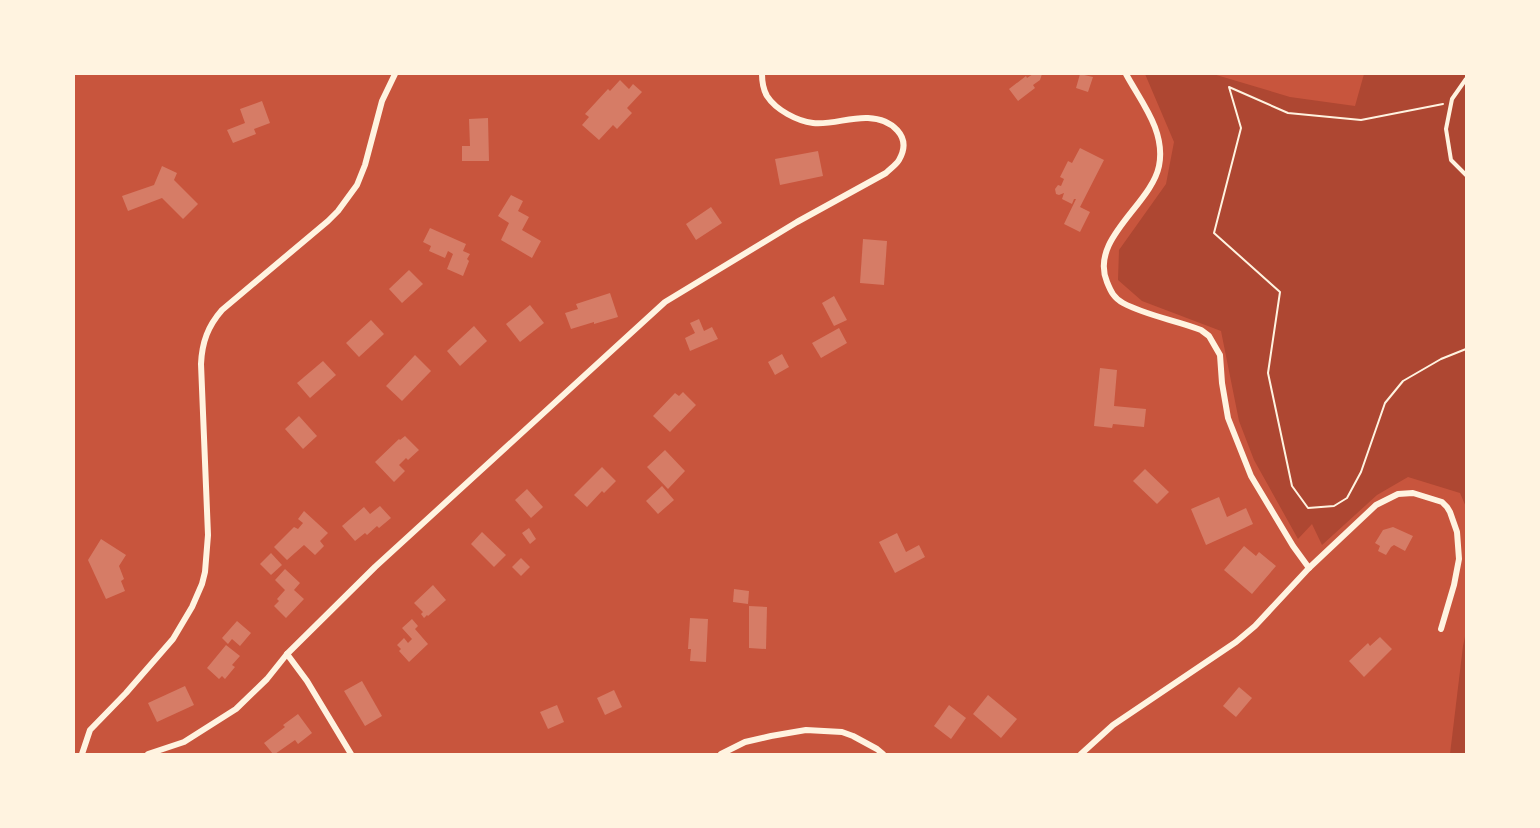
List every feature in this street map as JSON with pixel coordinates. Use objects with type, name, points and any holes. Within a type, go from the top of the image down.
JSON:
[{"type":"street","points":[[82,754],[90,730],[173,639],[192,607],[202,584],[208,535],[201,364],[208,330],[222,310],[328,221],[352,194],[365,165],[382,101],[395,74]]},
{"type":"street","points":[[148,754],[184,742],[236,709],[267,679],[287,654],[375,567],[665,302],[797,222],[886,173],[898,162],[903,144],[902,135],[889,123],[868,118],[814,123],[798,119],[775,106],[766,95],[762,74]]},
{"type":"street","points":[[1126,74],[1149,111],[1156,131],[1159,166],[1152,184],[1110,242],[1104,257],[1104,276],[1113,296],[1122,302],[1138,310],[1201,330],[1215,344],[1220,355],[1228,418],[1251,476],[1293,546],[1309,568]]},
{"type":"street","points":[[1081,754],[1113,725],[1243,637],[1360,518],[1376,505],[1398,494],[1413,493],[1442,502],[1450,512],[1457,532],[1459,559],[1441,629]]},
{"type":"street","points":[[287,654],[307,681],[351,754]]},
{"type":"street","points":[[721,754],[745,742],[807,730],[842,732],[883,754]]},
{"type":"lane","points":[[1467,79],[1452,99],[1446,129],[1450,160],[1467,175]]},
{"type":"path","points":[[1452,99],[1442,105],[1361,120],[1288,113],[1229,87],[1241,128],[1214,233],[1280,292],[1268,373],[1292,486],[1308,508],[1334,506],[1347,498],[1361,472],[1385,403],[1403,381],[1441,359],[1467,349]]},
{"type":"shaded area","points":[[1145,74],[1213,74],[1290,97],[1355,106],[1364,74],[1466,74],[1466,507],[1460,493],[1408,477],[1377,495],[1322,545],[1312,524],[1298,539],[1254,460],[1239,421],[1221,331],[1142,301],[1118,280],[1119,250],[1166,184],[1174,142]]},
{"type":"shaded area","points":[[1466,632],[1466,754],[1450,754],[1463,646]]},
{"type":"building","points":[[1033,74],[1042,74],[1040,80],[1033,85],[1035,88],[1018,101],[1009,89],[1026,76],[1027,78]]},
{"type":"building","points":[[1080,74],[1093,77],[1088,92],[1076,88]]},
{"type":"building","points":[[620,80],[629,89],[633,84],[642,92],[627,108],[632,113],[617,129],[613,125],[599,140],[582,125],[589,117],[585,114],[608,89],[610,91]]},
{"type":"building","points":[[262,101],[270,123],[254,129],[256,134],[233,143],[227,130],[245,123],[240,109]]},
{"type":"building","points":[[488,118],[489,161],[462,161],[462,146],[470,146],[469,119]]},
{"type":"building","points":[[1080,148],[1104,160],[1080,207],[1090,212],[1080,232],[1064,224],[1076,199],[1072,204],[1062,199],[1064,193],[1056,194],[1055,189],[1058,185],[1061,186],[1064,179],[1060,177],[1068,161],[1072,163]]},
{"type":"building","points":[[818,151],[823,176],[780,185],[775,159]]},
{"type":"building","points":[[162,166],[177,173],[174,180],[198,204],[183,219],[162,198],[128,211],[122,196],[154,185]]},
{"type":"building","points":[[511,195],[523,201],[518,211],[529,217],[522,230],[541,241],[532,258],[501,240],[509,223],[498,216]]},
{"type":"building","points":[[711,207],[722,223],[696,240],[686,224]]},
{"type":"building","points":[[430,228],[466,244],[463,251],[470,254],[463,276],[447,269],[453,254],[448,251],[445,258],[429,251],[431,246],[423,242]]},
{"type":"building","points":[[863,239],[887,241],[884,285],[860,283]]},
{"type":"building","points":[[409,270],[423,284],[402,303],[389,289]]},
{"type":"building","points":[[610,293],[618,317],[571,329],[565,313],[578,309],[576,304]]},
{"type":"building","points":[[834,296],[847,320],[834,326],[822,303]]},
{"type":"building","points":[[530,305],[544,323],[520,342],[506,324]]},
{"type":"building","points":[[699,319],[704,331],[712,327],[718,339],[690,351],[685,338],[695,333],[690,323]]},
{"type":"building","points":[[371,320],[384,334],[359,357],[346,343]]},
{"type":"building","points":[[474,326],[487,341],[460,366],[447,351]]},
{"type":"building","points":[[839,328],[847,343],[821,358],[812,343]]},
{"type":"building","points":[[782,354],[789,367],[775,375],[768,362]]},
{"type":"building","points":[[415,355],[431,371],[402,401],[386,386]]},
{"type":"building","points":[[323,361],[336,375],[310,398],[297,383]]},
{"type":"building","points":[[1100,368],[1117,370],[1114,406],[1146,409],[1144,427],[1113,424],[1112,428],[1094,426]]},
{"type":"building","points":[[683,392],[696,405],[670,432],[653,416],[675,393],[679,396]]},
{"type":"building","points":[[299,416],[317,436],[303,449],[285,429]]},
{"type":"building","points":[[405,436],[419,450],[399,465],[405,471],[394,482],[375,462]]},
{"type":"building","points":[[665,450],[685,471],[668,489],[647,467]]},
{"type":"building","points":[[602,467],[616,481],[604,493],[602,491],[587,507],[574,495]]},
{"type":"building","points":[[1145,469],[1169,492],[1157,504],[1133,481]]},
{"type":"building","points":[[662,486],[674,500],[658,514],[646,501]]},
{"type":"building","points":[[527,489],[543,507],[531,518],[515,500]]},
{"type":"building","points":[[1219,497],[1227,517],[1246,508],[1253,524],[1206,545],[1191,509]]},
{"type":"building","points":[[380,506],[391,518],[379,528],[377,526],[367,535],[365,533],[355,541],[342,526],[364,507],[370,514]]},
{"type":"building","points":[[304,511],[328,533],[320,541],[324,546],[315,555],[304,545],[287,560],[274,547],[294,527],[298,529],[303,523],[298,519]]},
{"type":"building","points":[[1393,527],[1413,536],[1405,551],[1394,545],[1386,555],[1378,551],[1380,546],[1375,543],[1383,530]]},
{"type":"building","points":[[529,528],[536,539],[530,544],[522,533]]},
{"type":"building","points":[[482,532],[506,555],[494,567],[471,544]]},
{"type":"building","points":[[897,533],[906,552],[919,545],[925,557],[895,573],[879,542]]},
{"type":"building","points":[[101,539],[126,555],[119,566],[124,579],[121,581],[125,591],[106,599],[88,560]]},
{"type":"building","points":[[1244,546],[1256,556],[1259,552],[1276,566],[1252,594],[1224,570]]},
{"type":"building","points":[[271,553],[282,565],[271,575],[260,564]]},
{"type":"building","points":[[521,558],[530,567],[521,576],[512,567]]},
{"type":"building","points":[[285,569],[300,583],[294,590],[304,599],[286,618],[274,606],[285,590],[275,580]]},
{"type":"building","points":[[433,585],[446,600],[424,618],[421,614],[423,612],[414,603]]},
{"type":"building","points":[[734,589],[749,591],[748,604],[733,602]]},
{"type":"building","points":[[749,606],[767,607],[766,649],[749,648]]},
{"type":"building","points":[[690,618],[708,619],[706,662],[690,661],[691,649],[688,649]]},
{"type":"building","points":[[412,619],[418,626],[415,629],[428,644],[409,662],[399,651],[401,649],[397,645],[404,638],[408,643],[412,639],[402,628]]},
{"type":"building","points":[[237,621],[251,633],[240,646],[232,639],[228,644],[222,638]]},
{"type":"building","points":[[1380,637],[1392,649],[1364,677],[1349,661],[1368,643],[1370,646]]},
{"type":"building","points":[[226,645],[240,656],[232,665],[235,667],[225,679],[222,676],[219,679],[207,668]]},
{"type":"building","points":[[362,681],[382,716],[365,726],[344,691]]},
{"type":"building","points":[[185,686],[194,705],[157,722],[148,703]]},
{"type":"building","points":[[1239,687],[1252,698],[1236,717],[1223,706]]},
{"type":"building","points":[[614,690],[622,707],[605,715],[597,698]]},
{"type":"building","points":[[988,695],[1017,719],[1001,738],[973,714]]},
{"type":"building","points":[[557,705],[564,722],[548,729],[540,712]]},
{"type":"building","points":[[949,705],[966,718],[951,739],[934,726]]},
{"type":"building","points":[[298,714],[312,733],[298,744],[295,740],[273,754],[264,743]]}]
